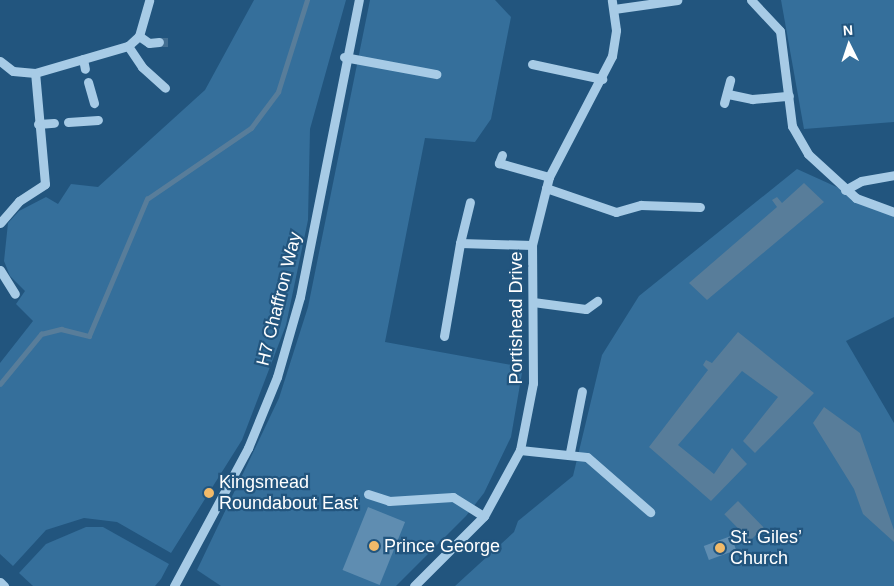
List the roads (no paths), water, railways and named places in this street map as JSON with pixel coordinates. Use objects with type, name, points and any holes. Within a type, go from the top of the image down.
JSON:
[{"type":"street","points":[[0,61],[13,71],[35,73],[128,46],[139,36],[149,0]]},
{"type":"street","name":"H7 Chaffron Way","points":[[174,586],[203,537],[248,448],[277,377],[300,297],[344,57],[359,0]]},
{"type":"street","points":[[613,4],[677,0]]},
{"type":"street","points":[[751,0],[780,31],[792,126],[808,154],[845,190],[894,212]]},
{"type":"street","name":"Portishead Drive","points":[[414,586],[484,516],[520,450],[533,382],[534,302],[532,244],[549,176],[602,79],[612,56],[613,4]]},
{"type":"street","points":[[139,36],[149,43],[160,42]]},
{"type":"street","points":[[128,46],[142,67],[165,88]]},
{"type":"street","points":[[344,57],[436,74]]},
{"type":"street","points":[[83,58],[85,69]]},
{"type":"street","points":[[532,64],[602,79]]},
{"type":"street","points":[[0,223],[19,201],[45,184],[38,124],[35,73]]},
{"type":"street","points":[[724,103],[728,94],[730,80]]},
{"type":"street","points":[[88,82],[94,104]]},
{"type":"street","points":[[728,94],[752,99],[789,96]]},
{"type":"street","points":[[68,122],[98,120]]},
{"type":"street","points":[[38,124],[54,123]]},
{"type":"street","points":[[502,154],[499,163],[549,176]]},
{"type":"street","points":[[845,190],[861,181],[894,175]]},
{"type":"street","points":[[546,188],[616,212],[640,205],[700,207]]},
{"type":"street","points":[[444,336],[460,243],[470,202]]},
{"type":"street","points":[[460,243],[532,244]]},
{"type":"street","points":[[0,270],[15,294]]},
{"type":"street","points":[[534,302],[586,309],[597,301]]},
{"type":"street","points":[[570,452],[582,391]]},
{"type":"street","points":[[520,450],[570,452],[587,457],[650,512]]},
{"type":"street","points":[[368,494],[389,501],[453,497],[484,516]]},
{"type":"street","points":[[0,582],[4,586]]},
{"type":"waterway","points":[[0,384],[41,334],[61,329],[89,336],[147,199],[251,128],[278,92],[307,0]]},
{"type":"tunnel","points":[[159,42],[168,42]]},
{"type":"place","name":"Kingsmead Roundabout East","points":[[209,493]]},
{"type":"place","name":"Prince George","points":[[374,546]]},
{"type":"place","name":"St. Giles’ Church","points":[[720,548]]}]
